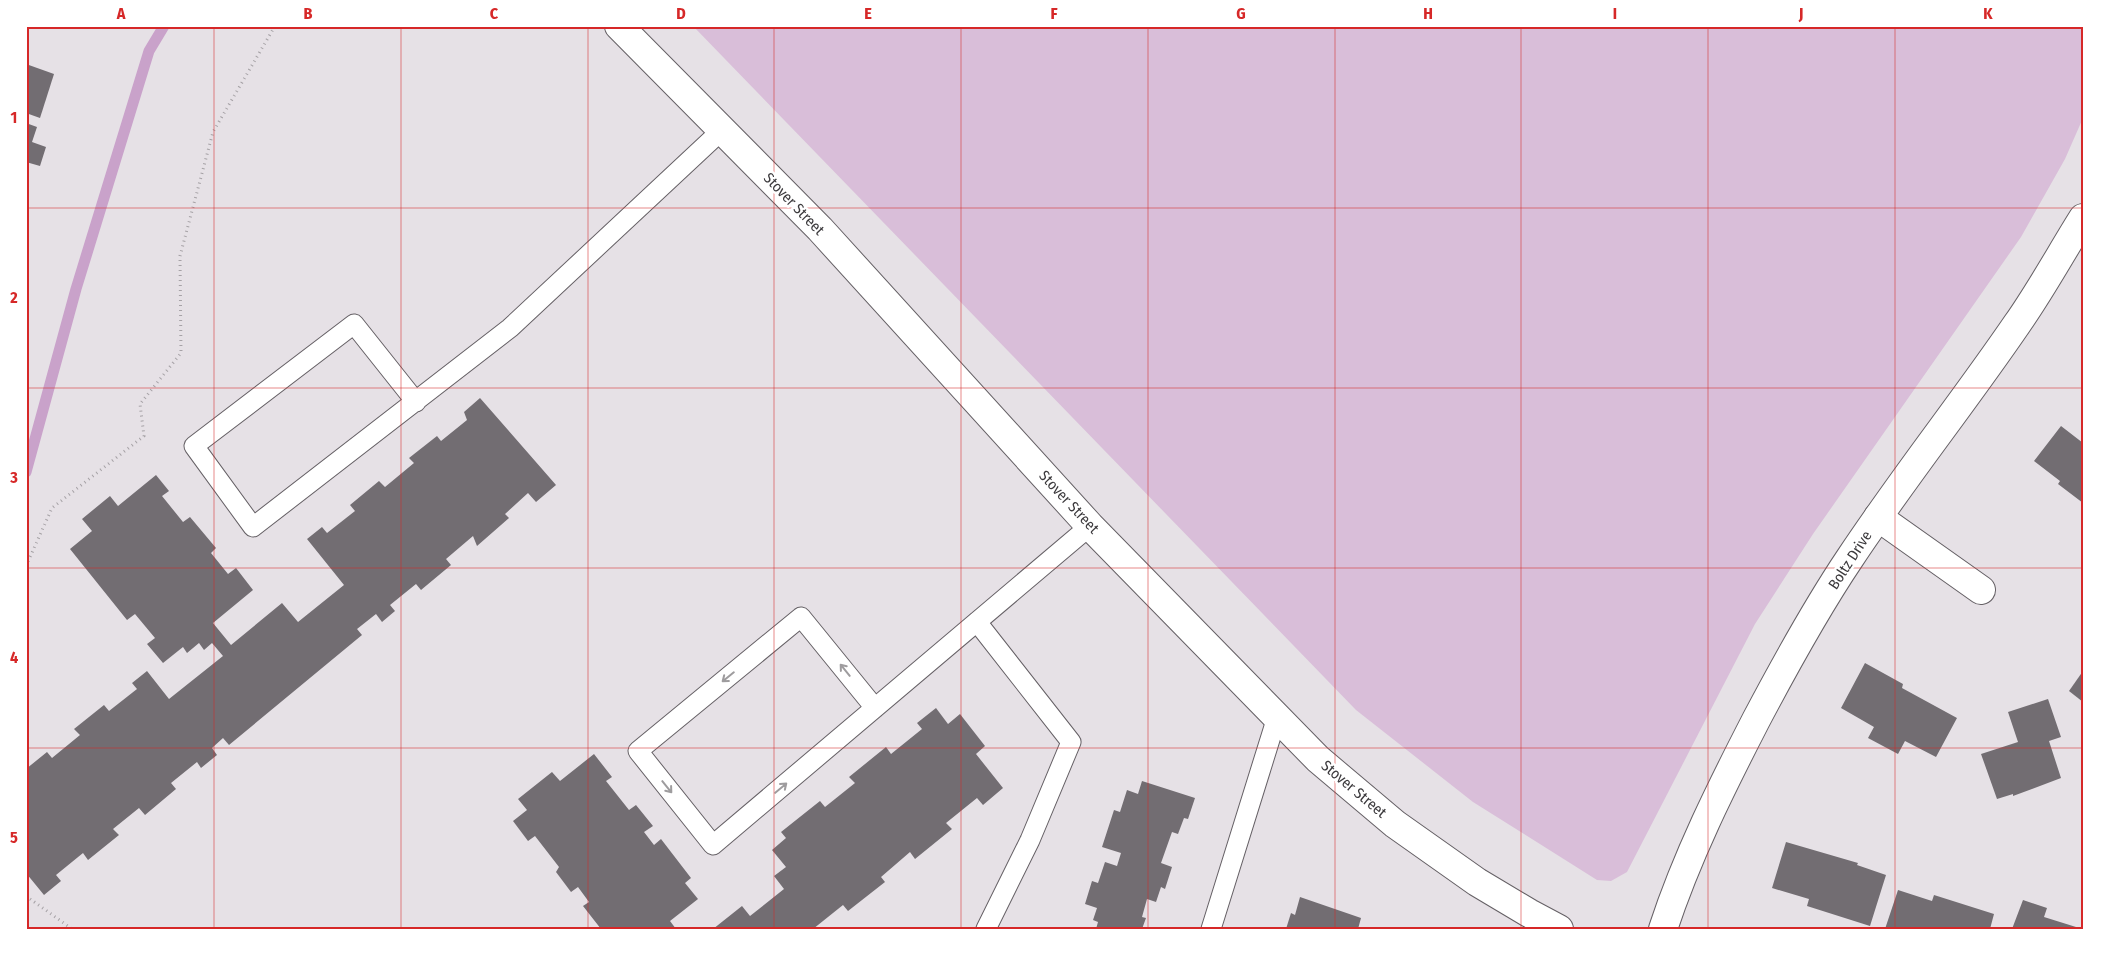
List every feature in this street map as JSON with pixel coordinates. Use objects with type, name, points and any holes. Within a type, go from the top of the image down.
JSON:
[{"type":"street","name":"Stover Street","points":[[619,26],[820,229],[1090,526],[1318,759],[1395,824],[1477,882],[1559,929]]},
{"type":"street","name":"Boltz Drive","points":[[1663,929],[1677,886],[1727,776],[1791,654],[1878,517],[2018,323],[2083,218]]},
{"type":"street","points":[[1878,517],[1981,590]]},
{"type":"lane","points":[[416,402],[354,324],[194,446],[253,527],[416,402],[510,328],[722,130]]},
{"type":"lane","points":[[876,708],[801,617],[638,751],[713,845],[876,708],[1090,526]]},
{"type":"lane","points":[[977,622],[1071,742],[1030,840],[986,929]]},
{"type":"lane","points":[[1211,929],[1276,717]]},
{"type":"path","points":[[26,566],[52,508],[144,436],[140,404],[181,354],[180,256],[213,132],[275,26]]},
{"type":"path","points":[[26,896],[72,929]]},
{"type":"shaded area","points":[[693,26],[2083,26],[2083,118],[2065,159],[2021,237],[1813,534],[1755,624],[1627,872],[1611,881],[1597,880],[1473,802],[1356,710]]},
{"type":"building","points":[[26,64],[54,74],[40,118],[26,113]]},
{"type":"building","points":[[26,123],[37,127],[32,142],[46,147],[40,166],[26,162]]},
{"type":"building","points":[[480,398],[556,485],[536,502],[528,493],[505,514],[509,518],[477,546],[473,536],[446,559],[451,565],[421,590],[416,584],[390,605],[395,611],[382,622],[376,614],[357,629],[362,635],[229,745],[223,738],[212,748],[217,755],[201,768],[197,762],[171,783],[176,789],[145,815],[139,808],[113,829],[119,835],[88,860],[83,853],[56,875],[61,881],[44,895],[26,873],[26,769],[47,752],[52,758],[80,735],[74,729],[104,705],[109,711],[137,689],[132,683],[147,671],[169,699],[223,656],[212,643],[204,650],[199,643],[187,653],[183,647],[163,663],[147,644],[155,638],[135,614],[127,620],[70,549],[92,531],[82,519],[110,496],[118,506],[156,475],[169,491],[162,496],[183,522],[190,517],[216,548],[211,553],[228,574],[236,568],[253,590],[213,623],[231,645],[282,603],[298,622],[344,585],[307,539],[322,527],[327,533],[355,511],[350,505],[379,481],[385,487],[414,463],[409,458],[437,436],[441,441],[467,420],[464,412]]},
{"type":"building","points":[[2061,426],[2083,443],[2083,503],[2058,484],[2060,481],[2034,461]]},
{"type":"building","points":[[1865,663],[1903,684],[1902,688],[1957,718],[1936,757],[1905,741],[1898,754],[1868,738],[1874,727],[1841,708]]},
{"type":"building","points":[[2083,671],[2083,702],[2069,691]]},
{"type":"building","points":[[2048,699],[2061,737],[2049,741],[2061,778],[2013,796],[2013,794],[1997,799],[1981,754],[2018,742],[2008,712]]},
{"type":"building","points":[[936,708],[948,724],[960,714],[985,746],[976,754],[1003,788],[983,805],[977,798],[946,823],[952,829],[915,859],[910,852],[881,877],[885,882],[848,911],[843,905],[813,929],[713,929],[742,906],[750,916],[784,889],[774,876],[786,867],[772,850],[786,838],[781,832],[820,801],[825,807],[855,783],[849,777],[886,747],[891,754],[922,729],[917,723]]},
{"type":"building","points":[[594,754],[612,777],[606,781],[629,810],[636,805],[653,826],[644,832],[654,845],[661,839],[691,878],[685,883],[698,899],[670,921],[676,929],[601,929],[583,906],[589,902],[578,887],[571,892],[556,872],[559,867],[535,836],[528,841],[513,821],[527,810],[518,799],[552,772],[560,781]]},
{"type":"building","points":[[1142,781],[1195,798],[1188,819],[1184,818],[1178,834],[1172,832],[1161,863],[1172,867],[1165,889],[1161,887],[1156,902],[1147,899],[1142,917],[1146,918],[1142,929],[1096,929],[1098,922],[1093,920],[1097,908],[1085,904],[1092,881],[1098,883],[1105,862],[1117,866],[1121,853],[1102,847],[1114,810],[1120,812],[1127,790],[1138,794]]},
{"type":"building","points":[[1786,842],[1858,863],[1857,865],[1886,875],[1870,926],[1807,906],[1809,899],[1772,888]]},
{"type":"building","points":[[1898,890],[1932,901],[1934,895],[1994,914],[1990,929],[1885,929]]},
{"type":"building","points":[[1300,897],[1361,918],[1358,929],[1286,929],[1291,913],[1295,915]]},
{"type":"building","points":[[2023,900],[2047,908],[2044,917],[2076,927],[2075,929],[2012,929]]},
{"type":"waterway","points":[[26,472],[76,289],[149,51],[164,26]]}]
